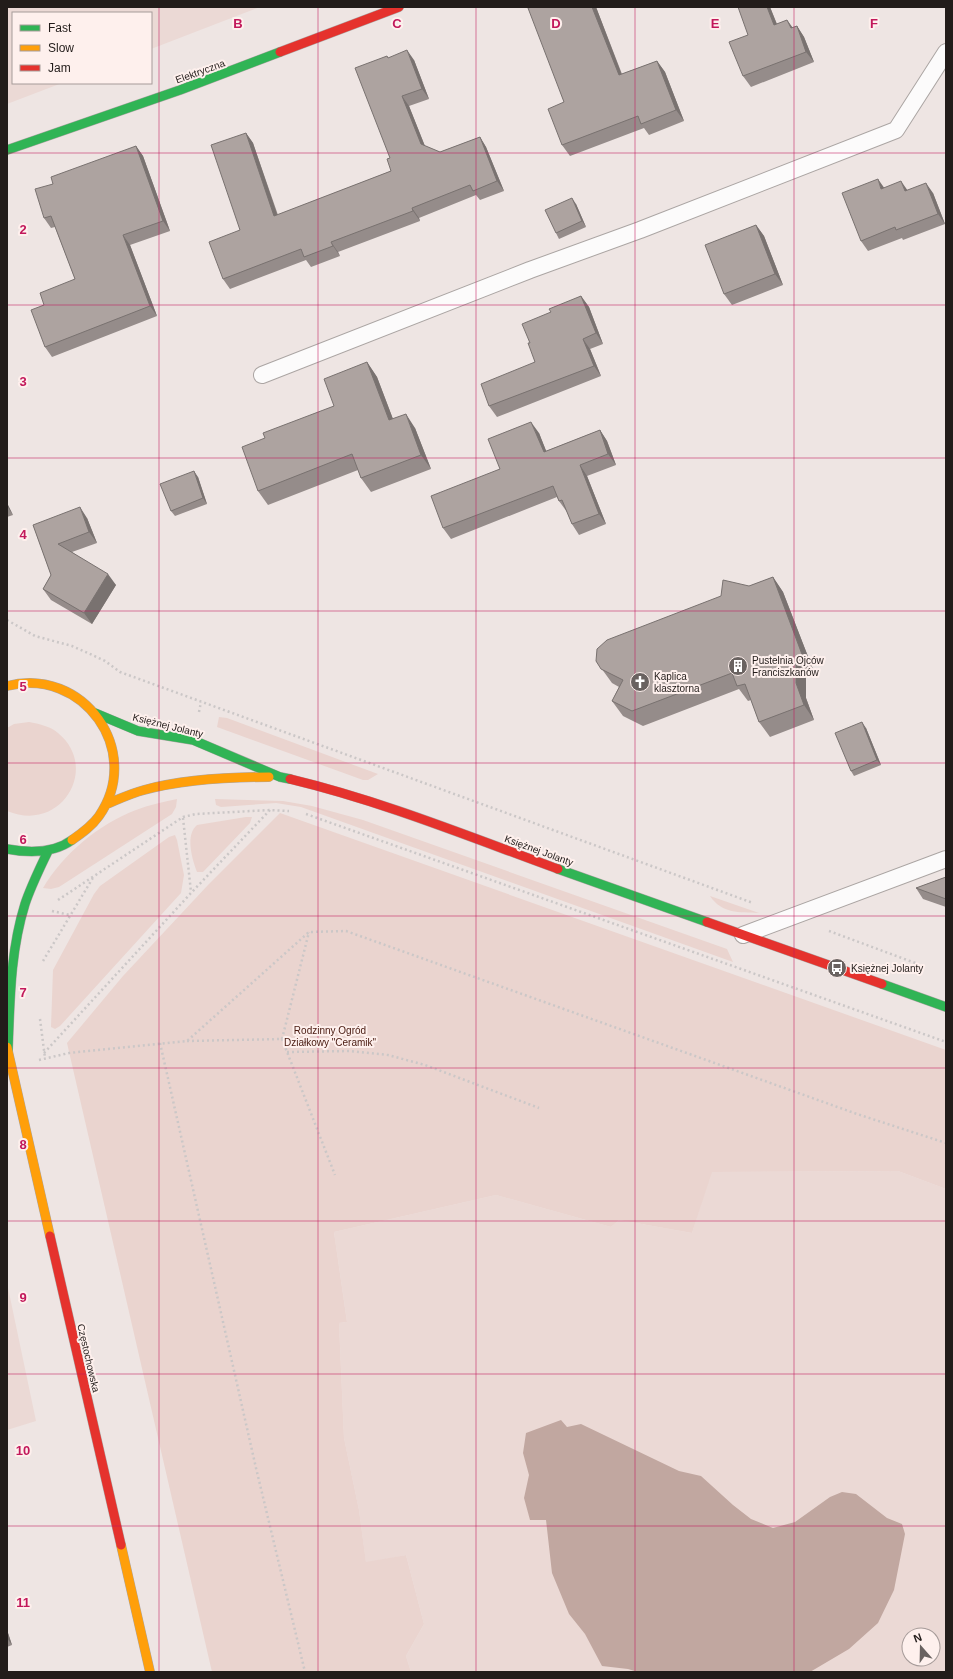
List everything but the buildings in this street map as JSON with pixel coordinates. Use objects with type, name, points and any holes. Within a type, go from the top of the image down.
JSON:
[{"type":"street","name":"Elektryczna","points":[[7,150],[180,90],[399,7]]},
{"type":"street","points":[[7,849],[26,852],[48,851],[67,845],[83,834],[97,821],[107,804],[113,786],[113,747],[106,729],[95,713],[78,697],[56,687],[32,682],[20,676]]},
{"type":"street","points":[[7,686],[32,682]]},
{"type":"street","name":"Księżnej Jolanty","points":[[95,713],[138,731],[193,740],[280,777],[323,787],[368,801],[946,1007]]},
{"type":"street","name":"Księżnej Jolanty","points":[[107,804],[144,790],[193,781],[233,777],[280,777]]},
{"type":"street","name":"Częstochowska","points":[[48,851],[33,882],[25,904],[15,944],[10,980],[8,1048],[150,1672]]},
{"type":"lane","points":[[262,375],[530,270],[640,230],[896,130],[946,52]]},
{"type":"lane","points":[[743,935],[946,859]]},
{"type":"path","points":[[7,620],[35,636],[72,646],[88,653],[105,661],[120,672],[920,965]]},
{"type":"path","points":[[44,1053],[191,892],[270,810]]},
{"type":"path","points":[[57,900],[183,817],[196,814],[270,810],[291,811]]},
{"type":"path","points":[[299,812],[946,1042]]},
{"type":"path","points":[[183,817],[191,892]]},
{"type":"path","points":[[40,967],[95,874]]},
{"type":"path","points":[[51,910],[70,915]]},
{"type":"path","points":[[187,1041],[309,932],[346,931],[857,1114],[946,1143]]},
{"type":"path","points":[[309,932],[282,1039],[335,1175]]},
{"type":"path","points":[[39,1014],[45,1058]]},
{"type":"path","points":[[12,1067],[69,1053],[160,1043],[282,1039]]},
{"type":"path","points":[[160,1043],[305,1672]]},
{"type":"path","points":[[287,1052],[350,1051],[388,1055],[425,1065],[539,1108]]},
{"type":"shaded area","points":[[7,7],[260,7],[152,49],[152,12],[12,12],[12,84],[59,84],[7,104]]},
{"type":"shaded area","points":[[898,1171],[946,1189],[946,1672],[411,1672],[406,1656],[424,1624],[406,1555],[366,1563],[359,1510],[344,1438],[339,1323],[347,1322],[334,1232],[496,1195],[611,1227],[619,1220],[692,1233],[711,1172]]},
{"type":"shaded area","points":[[7,1283],[36,1421],[7,1430]]},
{"type":"shaded area","points":[[561,1420],[567,1427],[581,1424],[679,1471],[701,1476],[751,1519],[773,1528],[795,1522],[830,1497],[842,1492],[856,1494],[887,1518],[902,1524],[905,1534],[894,1590],[878,1623],[849,1649],[810,1672],[638,1672],[628,1669],[602,1666],[585,1634],[569,1614],[552,1573],[546,1520],[530,1520],[524,1498],[529,1475],[523,1453],[526,1433]]},
{"type":"green space","points":[[219,717],[227,718],[378,774],[368,780],[363,780],[217,727]]},
{"type":"green space","points":[[29,722],[48,727],[55,731],[70,747],[75,763],[75,779],[69,793],[58,805],[44,813],[27,816],[7,811],[7,728],[14,724]]},
{"type":"green space","points":[[177,799],[176,807],[172,814],[59,887],[51,889],[43,888],[51,875],[71,852],[109,823],[136,810]]},
{"type":"green space","points":[[215,799],[283,801],[312,806],[363,820],[727,949],[733,962],[301,807],[276,803],[221,807],[216,805]]},
{"type":"green space","name":"Rodzinny Ogród Działkowy \"Ceramik\"","points":[[280,813],[946,1050],[946,1189],[898,1171],[712,1172],[692,1233],[619,1220],[611,1227],[496,1195],[334,1232],[347,1322],[339,1323],[344,1438],[359,1510],[366,1562],[406,1555],[424,1624],[406,1656],[411,1672],[212,1672],[67,1043],[123,976],[208,885]]},
{"type":"green space","points":[[252,817],[250,823],[203,872],[197,872],[193,861],[190,841],[193,829],[197,825]]},
{"type":"green space","points":[[175,835],[184,875],[181,893],[60,1026],[55,1029],[51,1027],[53,970],[94,894],[100,886],[169,837]]},
{"type":"green space","points":[[710,896],[759,913],[738,912],[726,909],[715,902]]},
{"type":"traffic: fast","points":[[7,150],[180,90],[280,52]]},
{"type":"traffic: fast","points":[[95,713],[138,731],[193,740],[280,777],[290,779]]},
{"type":"traffic: fast","points":[[7,849],[32,852],[49,850],[65,845],[72,840]]},
{"type":"traffic: fast","points":[[8,1050],[9,1013],[16,940],[27,897],[48,851]]},
{"type":"traffic: fast","points":[[558,869],[707,922]]},
{"type":"traffic: fast","points":[[882,984],[946,1007]]},
{"type":"traffic: slow","points":[[7,686],[35,683],[60,689],[81,701],[98,719],[110,741],[114,765],[111,791],[96,820],[72,840]]},
{"type":"traffic: slow","points":[[107,804],[139,791],[175,783],[222,778],[269,777]]},
{"type":"traffic: slow","points":[[7,1047],[50,1236]]},
{"type":"traffic: slow","points":[[121,1545],[150,1672]]},
{"type":"traffic: jam","points":[[280,52],[399,7]]},
{"type":"traffic: jam","points":[[290,779],[392,809],[558,869]]},
{"type":"traffic: jam","points":[[707,922],[882,984]]},
{"type":"traffic: jam","points":[[50,1236],[121,1545]]},
{"type":"place","name":"Pustelnia Ojców Franciszkanów","points":[[738,666]]},
{"type":"place","name":"Kaplica klasztorna","points":[[640,682]]},
{"type":"place","name":"Księżnej Jolanty","points":[[837,968]]}]
